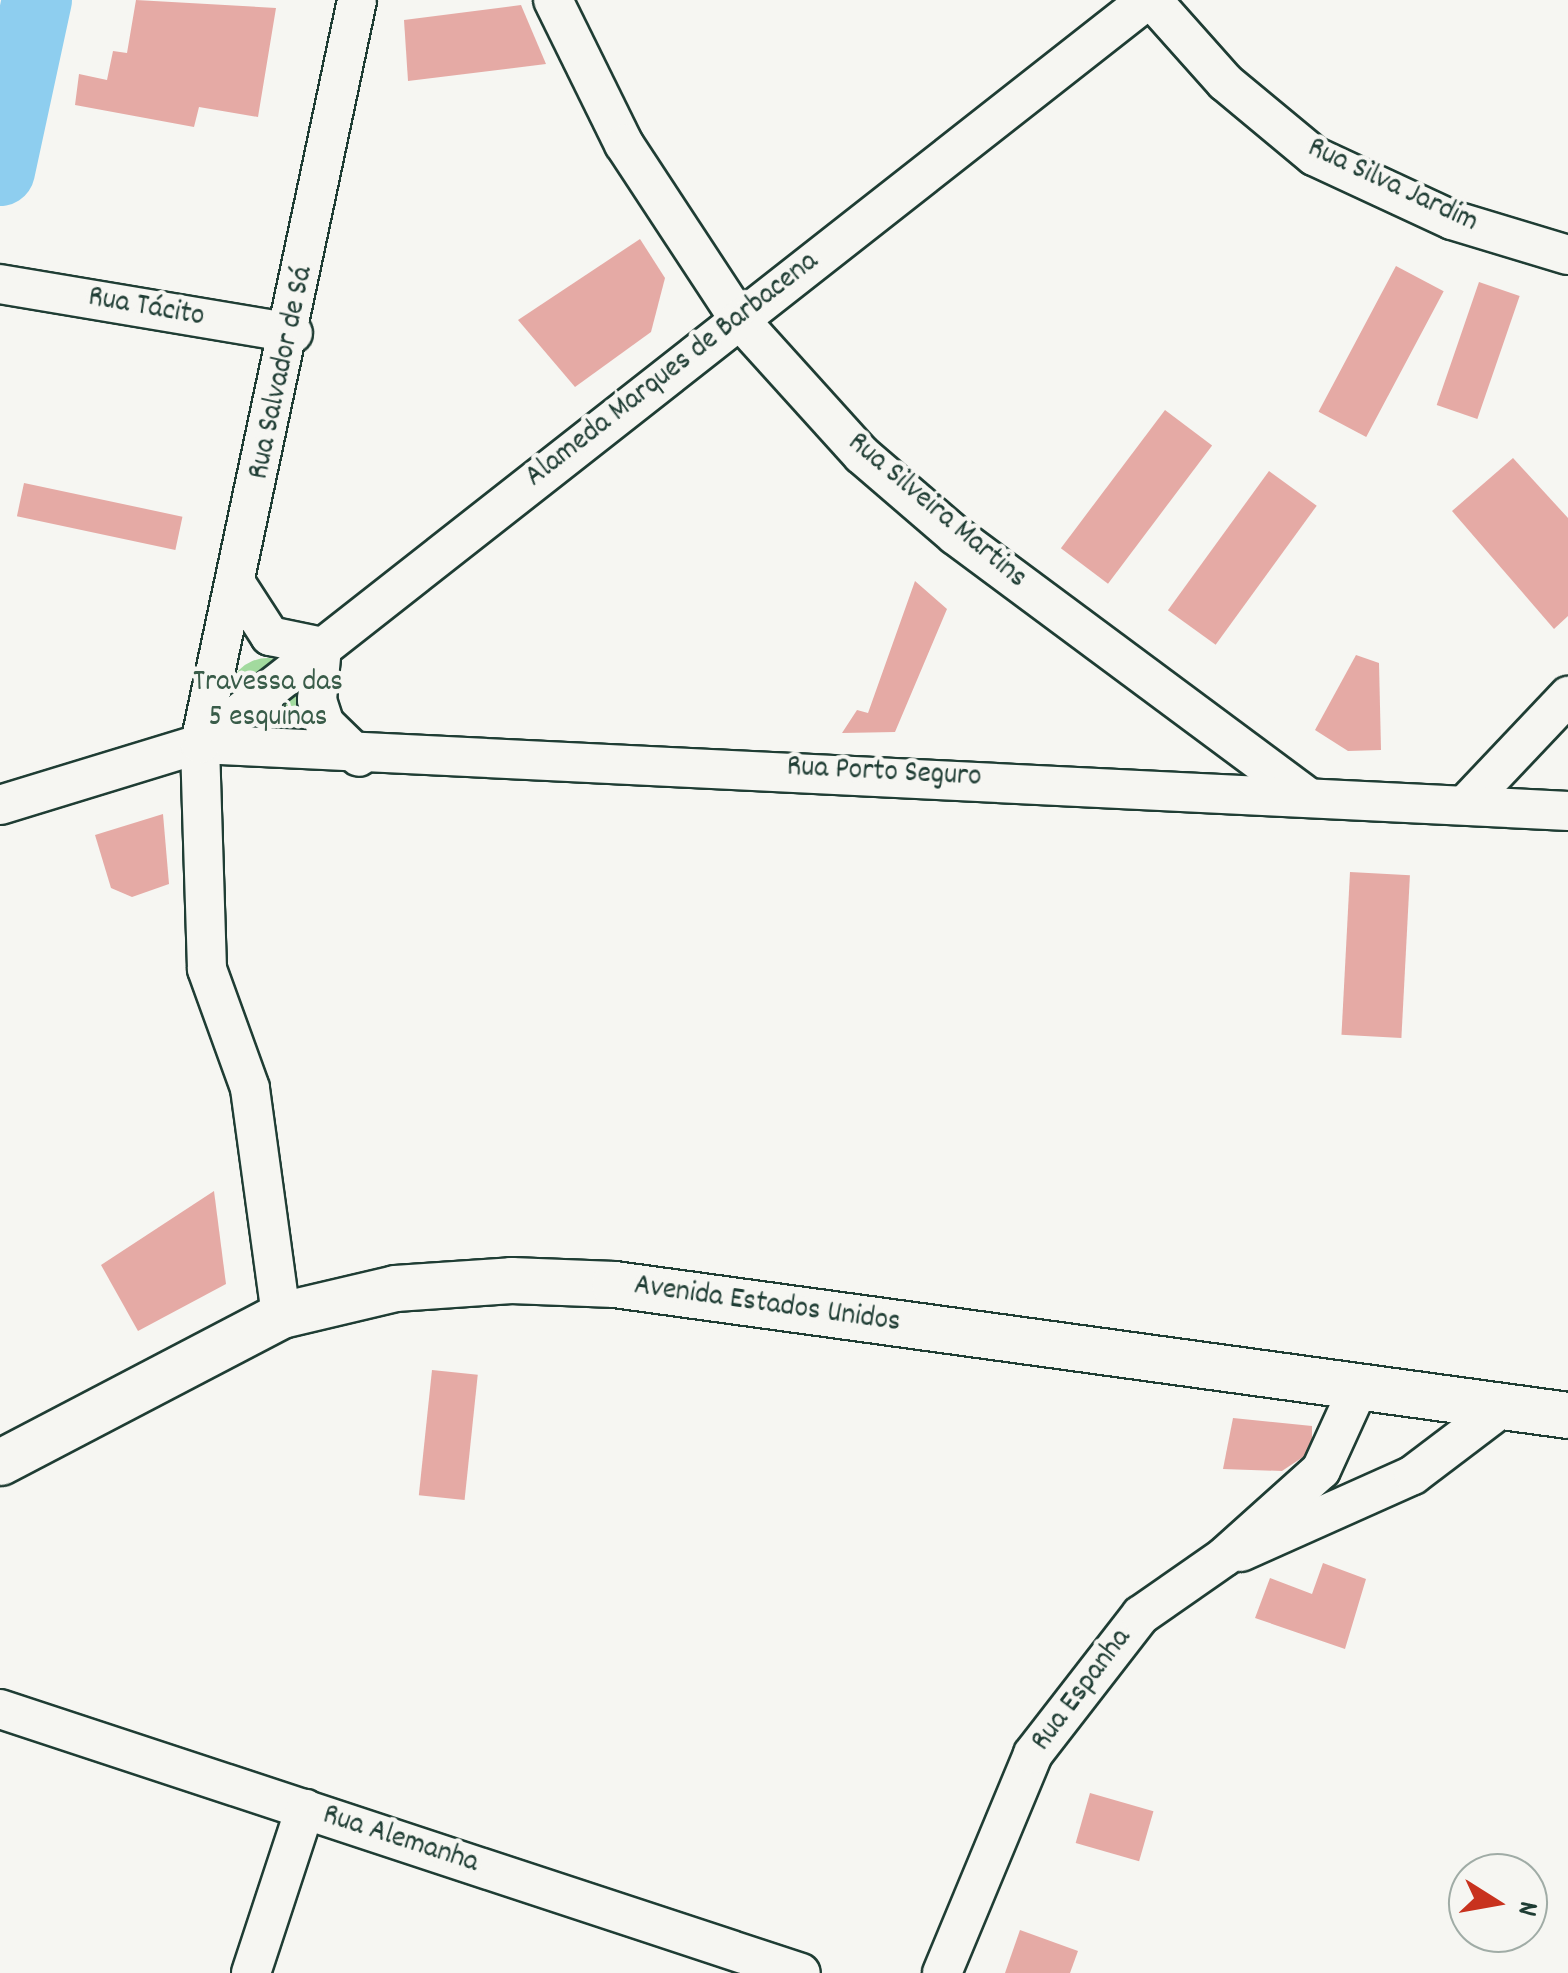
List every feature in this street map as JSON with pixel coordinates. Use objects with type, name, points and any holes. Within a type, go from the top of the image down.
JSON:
[{"type":"street","name":"Rua Salvador de Sá","points":[[282,1316],[250,1088],[207,968],[200,744],[293,333],[357,0]]},
{"type":"street","name":"Rua Silveira Martins","points":[[553,0],[624,144],[739,319],[862,455],[955,535],[1306,796]]},
{"type":"street","name":"Alameda Marques de Barbacena","points":[[200,744],[1150,0]]},
{"type":"street","name":"Rua Silva Jardim","points":[[1150,0],[1225,82],[1314,156],[1452,220],[1568,255]]},
{"type":"street","name":"Rua Tácito","points":[[0,284],[293,333]]},
{"type":"street","points":[[237,585],[270,636],[322,647],[317,700],[325,724],[359,756]]},
{"type":"street","points":[[1466,804],[1568,696]]},
{"type":"street","points":[[0,804],[200,744]]},
{"type":"street","name":"Rua Porto Seguro","points":[[200,744],[359,756],[1306,796],[1568,812]]},
{"type":"street","name":"Avenida Estados Unidos","points":[[0,1462],[282,1316],[395,1288],[614,1284],[1357,1391],[1568,1415]]},
{"type":"street","name":"Rua Espanha","points":[[942,1973],[1034,1754],[1141,1615],[1224,1557],[1321,1470],[1357,1391]]},
{"type":"street","name":"Rua Espanha","points":[[1224,1557],[1413,1474],[1500,1409]]},
{"type":"street","name":"Rua Alemanha","points":[[0,1709],[801,1973]]},
{"type":"street","points":[[251,1973],[305,1809]]},
{"type":"green space","name":"Travessa das 5 esquinas","points":[[260,658],[276,658],[302,676],[309,699],[306,715],[297,728],[276,740],[260,740],[234,722],[227,707],[227,691],[245,665]]},
{"type":"building","points":[[136,0],[276,8],[258,117],[199,107],[194,127],[75,105],[79,74],[107,80],[113,51],[127,53]]},
{"type":"building","points":[[521,5],[546,64],[408,81],[404,20]]},
{"type":"building","points":[[640,239],[665,278],[651,332],[575,387],[518,320]]},
{"type":"building","points":[[1396,266],[1444,291],[1366,437],[1319,412]]},
{"type":"building","points":[[1479,282],[1520,296],[1477,419],[1437,405]]},
{"type":"building","points":[[1165,410],[1212,446],[1108,584],[1061,548]]},
{"type":"building","points":[[1513,458],[1568,518],[1568,616],[1554,629],[1452,511]]},
{"type":"building","points":[[1269,471],[1317,506],[1216,645],[1168,610]]},
{"type":"building","points":[[24,483],[182,517],[175,550],[17,516]]},
{"type":"building","points":[[915,581],[947,609],[895,732],[842,733],[857,710],[868,713]]},
{"type":"building","points":[[1356,655],[1379,663],[1381,750],[1348,751],[1315,730]]},
{"type":"building","points":[[163,814],[169,884],[132,897],[111,888],[95,835]]},
{"type":"building","points":[[1350,872],[1410,875],[1401,1038],[1341,1035]]},
{"type":"building","points":[[214,1191],[226,1284],[138,1331],[101,1265]]},
{"type":"building","points":[[432,1370],[478,1375],[465,1500],[419,1495]]},
{"type":"building","points":[[1233,1418],[1312,1426],[1312,1451],[1282,1471],[1223,1469]]},
{"type":"building","points":[[1323,1563],[1366,1579],[1345,1649],[1255,1618],[1270,1578],[1312,1594]]},
{"type":"building","points":[[1090,1793],[1153,1811],[1139,1861],[1076,1843]]},
{"type":"building","points":[[1020,1930],[1078,1951],[1070,1973],[1005,1973]]},
{"type":"waterway","points":[[0,171],[37,0]]}]
